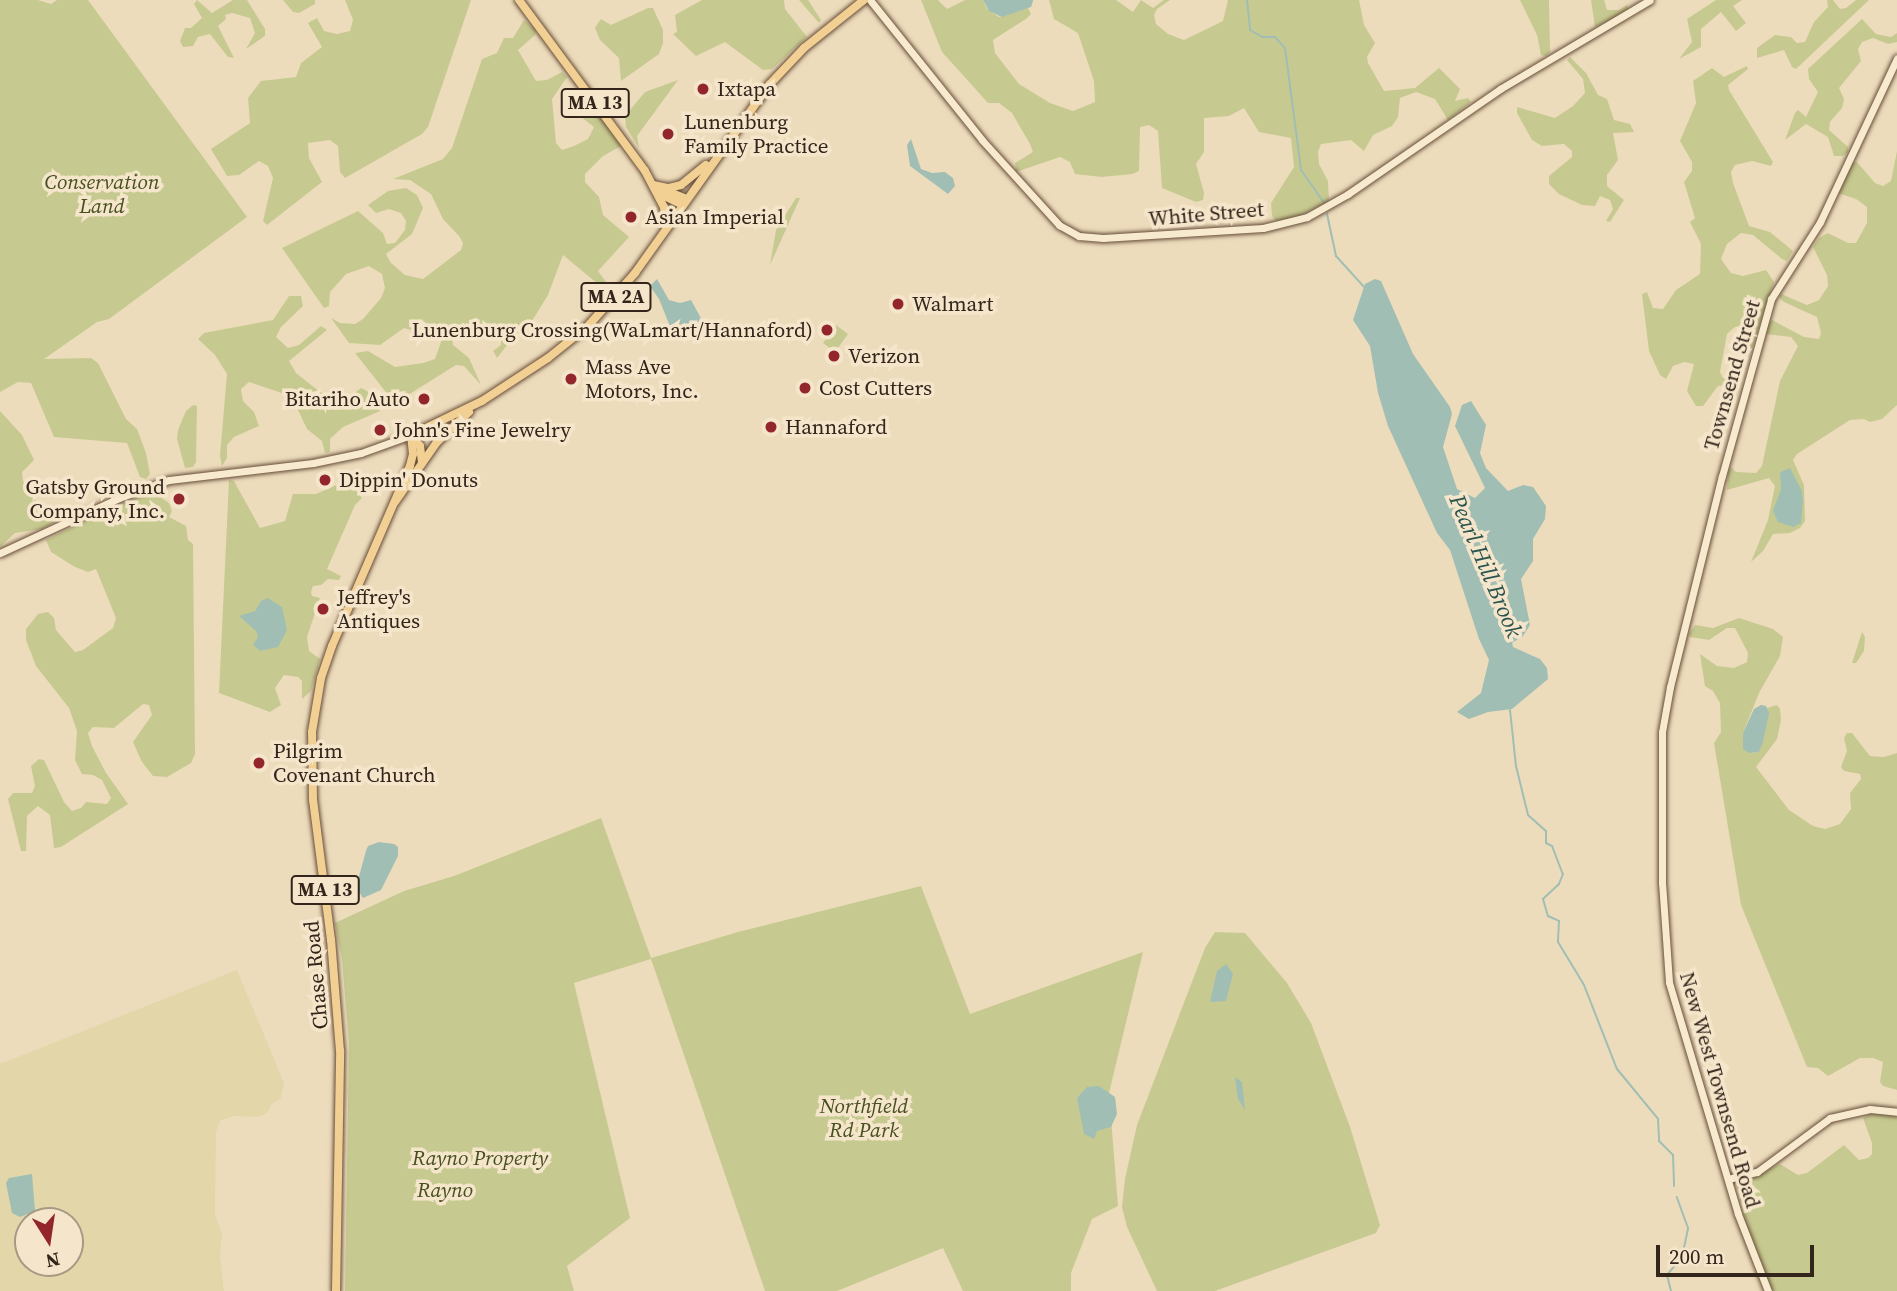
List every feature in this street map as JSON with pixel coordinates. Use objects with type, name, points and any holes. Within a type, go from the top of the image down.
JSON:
[{"type":"main road","name":"MA 13","points":[[519,0],[620,135],[656,189],[666,214],[666,228]]},
{"type":"main road","name":"MA 2A","points":[[411,435],[482,401],[548,358],[588,326],[625,287],[769,85],[804,48],[864,0]]},
{"type":"main road","points":[[656,189],[681,185],[719,153]]},
{"type":"main road","points":[[656,189],[685,202]]},
{"type":"main road","name":"Chase Road","points":[[393,504],[445,434],[482,401]]},
{"type":"main road","points":[[411,435],[420,446],[422,463]]},
{"type":"main road","name":"Chase Road","points":[[336,1291],[340,1051],[331,940],[312,788],[312,732],[321,678],[332,646],[413,458],[411,435]]},
{"type":"street","name":"White Street","points":[[870,0],[982,139],[1059,225],[1079,236],[1103,238],[1257,229],[1307,217],[1349,194],[1478,103],[1650,0]]},
{"type":"street","name":"Townsend Street","points":[[1691,603],[1770,299],[1820,222],[1897,58]]},
{"type":"street","name":"MA 2A","points":[[0,554],[130,493],[169,480],[313,463],[368,451],[411,435]]},
{"type":"street","name":"New West Townsend Road","points":[[1691,603],[1662,732],[1664,952],[1669,982],[1728,1179],[1745,1234],[1768,1291]]},
{"type":"street","points":[[1728,1179],[1757,1172],[1828,1120],[1870,1109],[1897,1112]]},
{"type":"shaded area","points":[[237,970],[284,1083],[281,1098],[272,1104],[267,1113],[258,1117],[233,1116],[220,1121],[216,1132],[215,1215],[222,1233],[220,1255],[224,1291],[0,1291],[0,1064]]},
{"type":"green space","name":"Conservation Land","points":[[0,0],[38,0],[51,4],[57,0],[88,0],[247,217],[109,319],[97,322],[44,359],[91,358],[98,363],[126,419],[137,429],[150,474],[146,479],[140,477],[127,443],[54,437],[31,383],[18,382],[0,392]]},
{"type":"green space","points":[[197,0],[212,13],[233,0],[247,0],[265,29],[265,36],[246,49],[255,33],[250,18],[232,13],[225,15],[226,19],[218,26],[234,58],[228,57],[210,34],[198,37],[193,46],[183,47],[180,41],[185,28],[191,28],[202,18],[194,4]]},
{"type":"green space","points":[[283,0],[315,0],[315,4],[299,13],[293,12]]},
{"type":"green space","points":[[345,0],[471,0],[428,127],[422,134],[345,178],[340,172],[338,146],[330,140],[308,143],[309,158],[322,182],[267,225],[263,221],[273,178],[268,166],[259,161],[239,175],[227,176],[211,149],[250,123],[248,98],[261,81],[296,77],[301,63],[322,47],[308,23],[317,18],[324,31],[337,34],[350,31],[353,20]]},
{"type":"green space","points":[[702,0],[784,0],[785,9],[807,37],[772,69],[763,70],[725,42],[696,56],[673,34],[677,32],[675,15]]},
{"type":"green space","points":[[799,0],[808,0],[821,20],[819,23]]},
{"type":"green space","points":[[921,0],[938,0],[947,9],[965,0],[983,0],[987,9],[999,17],[1028,8],[1031,14],[1026,19],[993,40],[995,53],[1019,84],[1050,103],[1073,111],[1095,102],[1094,81],[1078,33],[1054,19],[1049,0],[1116,0],[1133,12],[1141,0],[1153,8],[1164,0],[1170,0],[1157,9],[1154,15],[1156,24],[1168,34],[1184,40],[1223,21],[1228,0],[1359,0],[1364,25],[1375,43],[1367,57],[1368,63],[1384,91],[1415,88],[1439,68],[1460,89],[1455,101],[1468,98],[1471,102],[1448,120],[1435,99],[1416,92],[1400,98],[1398,117],[1392,126],[1373,135],[1364,151],[1351,140],[1321,144],[1318,152],[1319,164],[1328,181],[1329,201],[1297,217],[1277,222],[1272,216],[1271,203],[1294,167],[1291,138],[1259,132],[1244,108],[1229,116],[1204,118],[1204,152],[1196,164],[1204,193],[1203,200],[1196,202],[1162,188],[1158,131],[1149,125],[1140,127],[1139,171],[1132,174],[1102,177],[1075,174],[1070,162],[1060,157],[1016,172],[1015,163],[1033,152],[1030,144],[1012,113],[999,103],[988,103],[942,52]]},
{"type":"green space","points":[[1520,0],[1549,0],[1550,52],[1546,56],[1541,55],[1537,35]]},
{"type":"green space","points":[[1591,0],[1604,0],[1607,10],[1619,10],[1627,5],[1629,11],[1595,27]]},
{"type":"green space","points":[[1716,0],[1742,0],[1733,6],[1746,23],[1736,31],[1721,12],[1701,29],[1701,47],[1679,59],[1692,42],[1687,19]]},
{"type":"green space","points":[[1827,0],[1833,0],[1840,9],[1856,0],[1869,0],[1796,69],[1792,67],[1784,50],[1757,58],[1757,48],[1775,35],[1791,37],[1797,43],[1805,42],[1814,22],[1828,7]]},
{"type":"green space","points":[[653,8],[663,30],[663,43],[659,54],[621,81],[619,58],[600,40],[595,28],[601,19],[611,25]]},
{"type":"green space","points":[[1862,19],[1876,34],[1891,37],[1897,33],[1897,42],[1888,44],[1873,38],[1862,42],[1858,49],[1861,61],[1839,88],[1844,99],[1842,108],[1830,122],[1829,130],[1848,147],[1848,152],[1843,156],[1834,156],[1828,137],[1806,124],[1785,140],[1795,113],[1798,110],[1806,117],[1818,92],[1809,79],[1808,69]]},
{"type":"green space","points":[[524,20],[536,30],[535,35],[518,50],[536,81],[547,80],[562,72],[567,77],[552,99],[556,143],[562,150],[574,146],[588,139],[594,127],[567,106],[566,96],[577,88],[582,89],[623,145],[603,156],[585,174],[585,182],[599,197],[603,215],[629,237],[598,271],[606,282],[608,289],[605,290],[563,255],[548,295],[532,321],[514,336],[497,358],[493,351],[501,345],[497,334],[479,323],[459,331],[452,338],[453,345],[469,358],[481,385],[464,366],[456,365],[400,400],[393,401],[355,353],[368,351],[395,367],[423,363],[435,359],[442,339],[404,328],[380,345],[349,343],[331,318],[340,323],[355,324],[363,319],[381,298],[385,288],[382,274],[369,266],[346,274],[330,292],[329,306],[324,308],[282,248],[358,211],[383,233],[387,244],[395,243],[405,230],[406,221],[401,213],[389,209],[376,213],[368,205],[388,191],[406,188],[417,195],[423,208],[412,234],[386,254],[391,263],[405,275],[423,279],[461,250],[463,243],[443,219],[431,194],[410,180],[393,179],[443,159],[452,148],[482,59],[497,53],[504,38],[513,38]]},
{"type":"green space","points":[[1570,57],[1586,73],[1598,95],[1607,99],[1614,120],[1630,124],[1634,132],[1613,133],[1618,160],[1607,175],[1607,186],[1624,200],[1610,222],[1606,221],[1613,209],[1610,200],[1600,196],[1595,206],[1582,205],[1559,194],[1549,184],[1549,176],[1572,157],[1572,151],[1564,144],[1542,146],[1532,140],[1517,113],[1517,107],[1555,118],[1573,106],[1585,93],[1583,79],[1567,60]]},
{"type":"green space","points":[[1747,66],[1748,69],[1728,85],[1729,90],[1773,162],[1771,166],[1752,161],[1735,165],[1731,172],[1733,183],[1749,226],[1770,232],[1793,251],[1787,261],[1753,235],[1741,233],[1727,244],[1721,259],[1731,273],[1743,276],[1766,270],[1774,282],[1752,348],[1749,346],[1750,325],[1735,327],[1727,334],[1720,372],[1723,378],[1736,380],[1740,384],[1718,386],[1703,406],[1696,406],[1687,391],[1694,364],[1684,362],[1673,366],[1666,379],[1660,375],[1649,351],[1642,294],[1647,292],[1653,308],[1663,309],[1676,290],[1700,274],[1701,244],[1690,222],[1695,218],[1684,182],[1692,171],[1692,162],[1680,141],[1696,103],[1693,81],[1712,68],[1724,77]]},
{"type":"green space","points":[[678,80],[637,136],[639,148],[626,127],[625,116],[645,92]]},
{"type":"green space","points":[[1897,151],[1897,405],[1882,419],[1870,422],[1864,419],[1850,420],[1797,454],[1793,460],[1804,485],[1805,521],[1800,528],[1790,533],[1773,534],[1763,551],[1751,562],[1768,520],[1775,486],[1769,478],[1727,490],[1728,472],[1731,467],[1736,472],[1756,473],[1762,466],[1780,381],[1798,346],[1791,337],[1765,334],[1764,328],[1772,320],[1804,337],[1819,339],[1821,333],[1817,317],[1779,297],[1781,294],[1807,305],[1819,300],[1828,286],[1827,275],[1813,247],[1819,238],[1828,233],[1848,243],[1856,243],[1867,223],[1867,207],[1856,199],[1838,193],[1851,163],[1857,162],[1875,183],[1883,186],[1891,181]]},
{"type":"green space","points":[[796,198],[800,198],[770,265],[776,230]]},
{"type":"green space","points":[[289,296],[301,296],[303,306],[281,327],[276,337],[288,348],[299,345],[321,326],[327,330],[289,361],[296,373],[329,399],[344,401],[361,388],[369,392],[380,411],[343,427],[330,439],[330,452],[325,453],[322,441],[307,429],[299,412],[285,394],[249,382],[241,389],[243,401],[254,412],[259,426],[234,437],[227,445],[227,458],[222,466],[220,456],[227,374],[215,355],[198,339],[204,333],[273,320]]},
{"type":"green space","points":[[836,325],[848,334],[835,352],[823,343]]},
{"type":"green space","points":[[193,405],[197,406],[196,462],[193,467],[185,468],[177,439],[178,430],[186,411]]},
{"type":"green space","points":[[0,411],[22,435],[34,460],[22,472],[23,481],[35,499],[59,520],[42,529],[15,533],[0,547]]},
{"type":"green space","points":[[229,480],[234,481],[260,528],[285,521],[293,494],[316,494],[348,480],[362,498],[355,505],[327,569],[341,576],[339,580],[328,579],[321,585],[313,586],[311,592],[312,596],[320,598],[307,637],[309,651],[320,659],[311,691],[302,699],[302,681],[298,677],[284,675],[275,688],[281,705],[270,712],[219,693]]},
{"type":"green space","points":[[153,492],[169,503],[172,511],[169,517],[186,526],[188,540],[193,544],[195,754],[191,763],[167,777],[153,776],[142,762],[133,742],[152,715],[149,705],[143,704],[114,728],[93,727],[88,733],[92,746],[106,773],[128,804],[61,847],[54,848],[50,815],[38,806],[27,816],[26,851],[21,851],[8,799],[13,793],[32,793],[35,786],[31,766],[39,759],[44,760],[64,802],[72,811],[81,808],[86,802],[107,804],[111,798],[102,780],[93,775],[82,774],[75,760],[77,731],[69,708],[36,666],[26,640],[26,629],[38,614],[48,612],[54,618],[56,630],[75,652],[83,650],[113,628],[116,618],[96,569],[88,572],[75,567],[51,552],[46,540],[113,507]]},
{"type":"green space","points":[[1739,618],[1773,629],[1783,637],[1780,656],[1759,693],[1743,733],[1754,753],[1759,751],[1768,717],[1767,708],[1777,705],[1780,709],[1777,739],[1756,767],[1789,810],[1813,826],[1825,829],[1840,824],[1851,809],[1850,793],[1861,779],[1860,774],[1844,771],[1841,767],[1847,751],[1844,738],[1847,733],[1852,733],[1870,756],[1884,757],[1897,753],[1897,1090],[1883,1086],[1880,1082],[1883,1062],[1873,1058],[1860,1058],[1828,1076],[1818,1068],[1807,1067],[1741,905],[1714,743],[1721,732],[1720,703],[1713,691],[1705,686],[1700,654],[1717,666],[1734,668],[1747,662],[1748,653],[1735,628],[1727,628],[1709,640],[1690,637],[1689,634],[1695,625],[1713,628]]},
{"type":"green space","points":[[1862,632],[1865,637],[1864,651],[1856,663],[1852,663]]},
{"type":"green space","points":[[601,818],[651,958],[738,932],[921,886],[970,1014],[1143,952],[1109,1093],[1118,1206],[1092,1219],[1071,1273],[1071,1291],[963,1291],[943,1248],[837,1291],[765,1291],[651,959],[574,983],[630,1218],[567,1266],[574,1291],[345,1291],[349,1044],[342,960],[335,923],[404,891],[454,876]]},
{"type":"green space","points":[[1215,932],[1245,933],[1287,983],[1311,1023],[1350,1127],[1380,1225],[1376,1233],[1215,1291],[1157,1291],[1127,1227],[1122,1207],[1125,1179],[1137,1125],[1205,948]]},
{"type":"green space","points":[[1870,1114],[1897,1117],[1897,1291],[1771,1291],[1749,1237],[1737,1187],[1742,1181],[1780,1164],[1798,1175],[1807,1173],[1844,1145],[1859,1160],[1868,1158],[1872,1154],[1872,1143],[1863,1118]]},
{"type":"water","points":[[983,0],[1033,1],[1031,7],[1002,17],[989,11]]},
{"type":"water","points":[[911,139],[921,169],[932,173],[945,172],[953,178],[955,186],[948,194],[910,166],[907,145]]},
{"type":"water","points":[[657,279],[669,300],[680,303],[691,300],[702,320],[677,335],[673,334],[659,299],[650,286]]},
{"type":"water","points":[[1375,279],[1381,281],[1413,354],[1450,407],[1452,414],[1443,447],[1457,489],[1475,498],[1485,488],[1455,426],[1462,405],[1471,401],[1486,425],[1480,453],[1486,468],[1508,491],[1523,485],[1533,487],[1546,506],[1545,519],[1533,539],[1533,561],[1521,579],[1530,625],[1523,636],[1512,643],[1513,647],[1540,659],[1547,668],[1548,679],[1512,709],[1488,712],[1469,719],[1457,712],[1481,693],[1489,660],[1479,639],[1450,550],[1437,533],[1388,426],[1378,393],[1370,346],[1353,320],[1365,284]]},
{"type":"water","points":[[1790,468],[1802,491],[1803,502],[1801,523],[1793,527],[1778,522],[1773,511],[1781,489],[1780,472]]},
{"type":"water","points":[[268,598],[282,607],[287,630],[278,647],[260,651],[253,645],[258,637],[256,631],[239,616],[255,611],[261,601]]},
{"type":"water","points":[[1761,705],[1766,706],[1769,713],[1763,742],[1759,752],[1749,753],[1743,749],[1743,733],[1754,709]]},
{"type":"water","points":[[379,842],[394,844],[398,847],[398,856],[381,890],[363,898],[356,887],[366,851],[368,846]]},
{"type":"water","points":[[1226,964],[1233,974],[1226,1001],[1210,1002],[1217,971]]},
{"type":"water","points":[[1235,1077],[1242,1082],[1245,1110],[1238,1099]]},
{"type":"water","points":[[1099,1086],[1115,1097],[1117,1114],[1111,1127],[1097,1131],[1094,1139],[1084,1134],[1077,1098],[1087,1087]]},
{"type":"water","points":[[32,1174],[35,1207],[14,1207],[14,1214],[12,1213],[6,1183],[9,1178]]},
{"type":"waterway","name":"Pearl Hill Brook","points":[[1247,0],[1250,30],[1262,37],[1275,37],[1285,48],[1301,170],[1323,202]]},
{"type":"waterway","name":"Pearl Hill Brook","points":[[1327,214],[1336,256],[1365,288]]},
{"type":"waterway","name":"Pearl Hill Brook","points":[[1510,710],[1516,766],[1528,815],[1546,831],[1546,843],[1552,846],[1563,874],[1559,884],[1543,899],[1548,916],[1559,921],[1558,942],[1584,985],[1617,1069],[1658,1119],[1659,1141],[1673,1155],[1674,1186]]},
{"type":"waterway","name":"Pearl Hill Brook","points":[[1671,1291],[1667,1275],[1682,1257],[1688,1228],[1677,1197]]},
{"type":"place","name":"Ixtapa","points":[[703,89]]},
{"type":"place","name":"Lunenburg Family Practice","points":[[668,134]]},
{"type":"place","name":"Asian Imperial","points":[[631,217]]},
{"type":"place","name":"Walmart","points":[[898,304]]},
{"type":"place","name":"Lunenburg Crossing(WaLmart/Hannaford)","points":[[827,330]]},
{"type":"place","name":"Verizon","points":[[834,356]]},
{"type":"place","name":"Mass Ave Motors, Inc.","points":[[571,379]]},
{"type":"place","name":"Cost Cutters","points":[[805,388]]},
{"type":"place","name":"Bitariho Auto","points":[[424,399]]},
{"type":"place","name":"Hannaford","points":[[771,427]]},
{"type":"place","name":"John's Fine Jewelry","points":[[380,430]]},
{"type":"place","name":"Dippin' Donuts","points":[[325,480]]},
{"type":"place","name":"Gatsby Ground Company, Inc.","points":[[179,499]]},
{"type":"place","name":"Jeffrey's Antiques","points":[[323,609]]},
{"type":"place","name":"Pilgrim Covenant Church","points":[[259,763]]},
{"type":"park label","name":"Northfield Rd Park","points":[[864,1118]]},
{"type":"park label","name":"Rayno Property","points":[[480,1158]]},
{"type":"park label","name":"Rayno","points":[[445,1190]]}]
